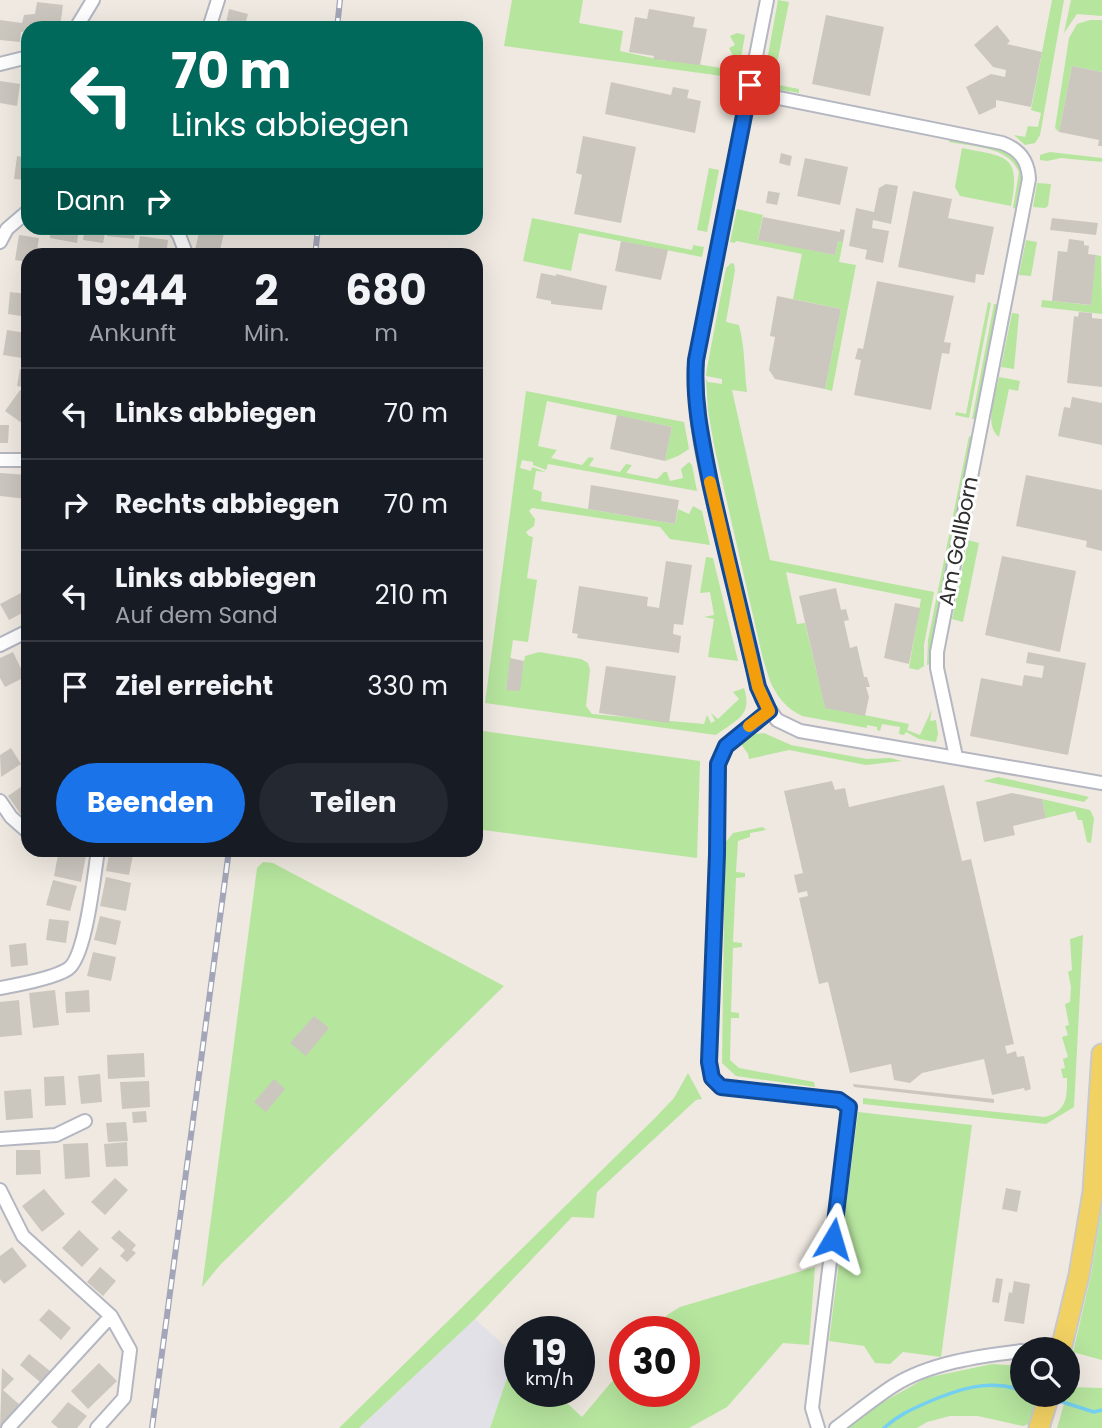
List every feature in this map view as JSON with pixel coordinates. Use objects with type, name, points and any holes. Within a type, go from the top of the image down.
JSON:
[{"type":"main road","points":[[1064,1337],[1079,1275],[1093,1192],[1102,1054]]},
{"type":"main road","points":[[1039,1428],[1045,1407]]},
{"type":"street","points":[[81,21],[93,0]]},
{"type":"street","points":[[211,21],[218,0]]},
{"type":"street","points":[[767,0],[697,353],[695,395],[715,505],[758,687],[769,711],[782,723],[800,731],[1102,783]]},
{"type":"street","points":[[0,64],[21,59]]},
{"type":"street","name":"Am Gallborn","points":[[748,92],[1002,143],[1021,154],[1027,166],[1029,178],[937,652],[937,668],[956,757]]},
{"type":"street","points":[[0,242],[4,227],[21,216]]},
{"type":"street","points":[[0,460],[21,460]]},
{"type":"street","points":[[0,645],[21,634]]},
{"type":"street","points":[[769,711],[726,746],[718,764],[709,1062],[712,1078],[721,1087],[839,1100],[849,1107],[812,1408],[818,1428]]},
{"type":"street","points":[[0,801],[21,826]]},
{"type":"street","points":[[0,988],[69,969],[81,951],[97,857]]},
{"type":"street","points":[[0,1139],[56,1135],[85,1122]]},
{"type":"street","points":[[0,1190],[23,1236],[111,1316],[130,1350],[124,1398],[97,1428]]},
{"type":"street","points":[[8,1428],[111,1316]]},
{"type":"street","points":[[836,1428],[895,1385],[924,1371],[956,1362],[1010,1353]]},
{"type":"shaded area","points":[[475,1319],[504,1345],[504,1387],[490,1428],[359,1428]]},
{"type":"green space","points":[[512,0],[583,0],[579,23],[623,31],[620,51],[666,61],[667,59],[727,69],[732,66],[729,59],[733,56],[729,48],[735,45],[730,36],[737,33],[745,35],[739,70],[729,77],[504,46]]},
{"type":"green space","points":[[778,0],[789,2],[773,84],[799,89],[799,93],[774,87],[766,82],[764,77]]},
{"type":"green space","points":[[1052,0],[1064,0],[1040,135],[1035,143],[1025,145],[1014,135],[1025,137],[1028,126],[1038,127],[1041,113],[1031,110]]},
{"type":"green space","points":[[1071,0],[1102,0],[1102,16],[1077,14],[1064,33]]},
{"type":"green space","points":[[1102,20],[1102,72],[1072,66],[1059,132],[1055,128],[1069,38],[1077,24]]},
{"type":"green space","points":[[950,138],[995,147],[1014,157],[1021,165],[1023,176],[1017,209],[1013,208],[1019,172],[1014,163],[998,152],[949,142]]},
{"type":"green space","points":[[962,148],[1007,161],[1014,176],[1011,206],[960,196],[955,187]]},
{"type":"green space","points":[[1050,152],[1102,158],[1102,162],[1061,158],[1040,160],[1040,155]]},
{"type":"green space","points":[[709,168],[719,170],[707,232],[697,230]]},
{"type":"green space","points":[[1037,183],[1051,184],[1048,206],[1045,208],[1033,207]]},
{"type":"green space","points":[[737,209],[763,215],[758,239],[835,255],[838,241],[843,242],[839,262],[856,265],[832,391],[825,389],[841,309],[793,299],[802,254],[730,242]]},
{"type":"green space","points":[[532,218],[692,250],[693,245],[704,247],[702,257],[579,233],[571,271],[523,261]]},
{"type":"green space","points":[[1026,240],[1037,242],[1031,276],[1019,275]]},
{"type":"green space","points":[[1096,255],[1101,256],[1102,314],[1041,307],[1042,300],[1090,305]]},
{"type":"green space","points":[[731,263],[734,264],[735,270],[726,322],[739,325],[747,392],[732,390],[770,560],[934,592],[924,645],[924,666],[918,670],[909,668],[921,599],[786,572],[797,624],[805,623],[825,707],[909,724],[907,730],[920,735],[932,709],[930,721],[936,720],[936,742],[919,739],[906,732],[904,735],[899,734],[900,727],[882,724],[880,731],[877,727],[867,725],[867,728],[802,716],[783,702],[770,681],[708,411],[706,379],[708,382],[722,384],[722,379],[706,376],[726,268]]},
{"type":"green space","points":[[988,302],[991,303],[969,418],[955,415],[956,412],[966,414]]},
{"type":"green space","points":[[994,304],[998,304],[975,419],[972,419]]},
{"type":"green space","points":[[1012,313],[1019,314],[1014,369],[1001,367]]},
{"type":"green space","points":[[999,377],[1020,381],[1018,391],[1009,389],[999,437],[994,432],[991,417]]},
{"type":"green space","points":[[526,391],[684,422],[689,449],[665,461],[672,427],[547,401],[538,446],[557,450],[551,458],[582,465],[589,457],[594,458],[589,466],[620,472],[626,464],[632,465],[626,473],[657,479],[667,472],[670,481],[683,478],[681,469],[689,462],[697,491],[548,464],[546,470],[533,465],[533,462],[522,460],[520,468],[531,471],[532,467],[546,472],[536,471],[533,489],[542,492],[541,501],[675,524],[678,509],[689,514],[693,506],[702,511],[710,545],[670,539],[660,527],[532,508],[529,511],[535,519],[534,526],[526,532],[533,537],[527,578],[537,580],[528,642],[513,640],[506,689],[519,691],[525,656],[539,652],[581,659],[588,663],[590,670],[586,706],[592,714],[704,724],[707,715],[711,723],[715,721],[711,713],[718,719],[739,699],[733,692],[744,688],[744,711],[736,721],[716,735],[485,703]]},
{"type":"green space","points":[[969,436],[972,437],[931,646],[931,664],[927,665],[928,640]]},
{"type":"green space","points":[[968,540],[979,543],[963,622],[952,619]]},
{"type":"green space","points":[[706,557],[713,558],[738,661],[708,657],[714,619],[704,617],[714,615],[710,592],[700,593]]},
{"type":"green space","points":[[483,731],[700,761],[697,858],[483,830]]},
{"type":"green space","points":[[764,733],[791,745],[867,759],[890,758],[902,761],[866,765],[789,750],[749,759],[741,744],[755,734]]},
{"type":"green space","points":[[998,777],[1089,797],[1084,802],[983,781]]},
{"type":"green space","points":[[1042,799],[1090,810],[1094,818],[1091,843],[1087,842],[1082,820],[1078,820],[1075,811],[1046,818]]},
{"type":"green space","points":[[763,827],[766,830],[750,833],[750,837],[738,841],[736,872],[745,873],[745,877],[736,878],[733,942],[742,943],[742,947],[733,948],[731,1012],[739,1013],[739,1018],[731,1018],[730,1060],[739,1068],[814,1082],[815,1087],[736,1076],[722,1063],[725,843],[733,833]]},
{"type":"green space","points":[[263,862],[273,863],[504,986],[220,1265],[202,1287],[257,868]]},
{"type":"green space","points":[[1083,935],[1074,1107],[1046,1124],[863,1104],[863,1098],[1045,1117],[1058,1111],[1067,1092],[1067,1078],[1063,1078],[1061,1069],[1065,1068],[1063,1059],[1068,1057],[1062,1037],[1068,1035],[1065,1026],[1069,1025],[1065,1004],[1070,1002],[1070,939]]},
{"type":"green space","points":[[688,1073],[702,1099],[696,1100],[597,1192],[594,1218],[572,1217],[475,1319],[359,1428],[339,1428],[656,1117],[674,1098]]},
{"type":"green space","points":[[858,1112],[972,1125],[941,1357],[903,1352],[890,1364],[875,1363],[864,1346],[829,1341]]},
{"type":"green space","points":[[1102,1207],[1102,1360],[1080,1354],[1080,1337],[1077,1337],[1091,1275]]},
{"type":"green space","points":[[815,1267],[809,1345],[783,1343],[727,1407],[689,1428],[490,1428],[504,1387],[504,1407],[571,1407],[582,1417],[590,1407],[595,1407],[595,1402],[609,1385],[609,1407],[700,1407],[700,1316],[666,1316],[680,1307]]},
{"type":"green space","points":[[992,1364],[1010,1365],[1010,1407],[1034,1407],[1029,1424],[1023,1426],[978,1416],[950,1416],[927,1422],[917,1428],[849,1428],[876,1406],[926,1378]]},
{"type":"green space","points":[[1080,1387],[1102,1388],[1102,1428],[1057,1428],[1063,1407],[1080,1407]]},
{"type":"building","points":[[37,2],[63,5],[61,21],[22,21],[24,15],[35,14]]},
{"type":"building","points":[[229,9],[248,14],[246,21],[226,21]]},
{"type":"building","points":[[649,9],[695,17],[693,27],[707,29],[700,65],[653,59],[654,56],[629,52],[635,17],[647,19]]},
{"type":"building","points":[[826,15],[884,27],[870,96],[812,84]]},
{"type":"building","points":[[0,20],[21,23],[20,42],[0,40]]},
{"type":"building","points":[[997,25],[1010,41],[1007,44],[1042,52],[1031,107],[996,100],[996,107],[979,115],[966,87],[991,74],[1005,77],[1006,70],[993,67],[974,45]]},
{"type":"building","points":[[1072,66],[1102,72],[1102,146],[1098,146],[1099,140],[1059,132]]},
{"type":"building","points":[[0,81],[20,84],[17,106],[0,103]]},
{"type":"building","points":[[611,82],[671,95],[673,87],[689,90],[687,98],[701,101],[695,133],[605,114]]},
{"type":"building","points":[[583,136],[636,147],[621,223],[574,214],[582,175],[576,173]]},
{"type":"building","points":[[781,153],[792,156],[790,166],[779,163]]},
{"type":"building","points":[[17,156],[21,157],[21,180],[14,179]]},
{"type":"building","points":[[805,158],[848,167],[840,205],[797,196]]},
{"type":"building","points":[[886,184],[898,186],[891,224],[873,220],[872,228],[889,231],[883,263],[865,259],[867,250],[849,246],[856,208],[874,212],[879,188]]},
{"type":"building","points":[[768,191],[780,193],[777,205],[766,203]]},
{"type":"building","points":[[913,191],[952,199],[948,218],[994,227],[984,275],[976,274],[975,283],[898,267]]},
{"type":"building","points":[[763,217],[840,232],[840,229],[845,230],[843,242],[838,241],[835,255],[758,240]]},
{"type":"building","points":[[1052,218],[1098,223],[1096,235],[1050,230]]},
{"type":"building","points":[[19,235],[39,238],[37,248],[21,248],[21,261],[15,260]]},
{"type":"building","points":[[50,235],[78,235],[77,243],[50,238]]},
{"type":"building","points":[[84,235],[105,235],[103,243],[83,240]]},
{"type":"building","points":[[107,235],[135,235],[134,239]]},
{"type":"building","points":[[198,235],[223,235],[221,248],[195,248]]},
{"type":"building","points":[[140,236],[168,240],[167,248],[138,248]]},
{"type":"building","points":[[1069,239],[1084,241],[1084,245],[1089,246],[1088,254],[1096,255],[1091,305],[1052,301],[1058,251],[1067,252]]},
{"type":"building","points":[[621,241],[668,250],[661,280],[615,271]]},
{"type":"building","points":[[541,273],[607,286],[602,310],[551,304],[551,301],[536,298]]},
{"type":"building","points":[[877,281],[954,296],[944,342],[951,343],[949,354],[942,353],[931,410],[854,395],[861,360],[855,359],[858,348],[863,349]]},
{"type":"building","points":[[10,292],[21,293],[21,316],[8,314]]},
{"type":"building","points":[[777,296],[841,309],[825,389],[775,379],[769,370],[775,337],[770,336]]},
{"type":"building","points":[[1079,312],[1092,313],[1092,318],[1102,319],[1102,387],[1067,383],[1074,316],[1078,317]]},
{"type":"building","points":[[7,330],[21,332],[21,358],[3,355]]},
{"type":"building","points":[[20,369],[21,387],[17,386]]},
{"type":"building","points":[[20,390],[21,391],[21,422],[5,411]]},
{"type":"building","points":[[1072,397],[1102,403],[1102,445],[1058,436],[1064,407],[1070,408]]},
{"type":"building","points":[[617,415],[672,427],[665,461],[610,449]]},
{"type":"building","points":[[0,425],[9,425],[8,443],[0,443]]},
{"type":"building","points":[[0,473],[21,474],[21,498],[0,496]]},
{"type":"building","points":[[1026,475],[1102,490],[1102,551],[1086,547],[1087,541],[1016,526]]},
{"type":"building","points":[[591,485],[679,500],[675,524],[588,509]]},
{"type":"building","points":[[1002,556],[1076,571],[1060,652],[985,635]]},
{"type":"building","points":[[666,561],[692,565],[683,625],[674,624],[673,634],[681,636],[679,653],[577,638],[578,634],[572,633],[579,586],[648,597],[647,606],[659,608]]},
{"type":"building","points":[[836,588],[841,610],[846,609],[849,620],[844,621],[850,648],[857,646],[864,677],[867,677],[870,687],[866,687],[869,697],[865,716],[825,708],[799,596]]},
{"type":"building","points":[[21,593],[21,614],[9,620],[0,604]]},
{"type":"building","points":[[895,603],[920,608],[909,664],[884,658]]},
{"type":"building","points":[[13,652],[21,669],[21,679],[5,687],[0,678],[0,658]]},
{"type":"building","points":[[1028,652],[1086,663],[1068,755],[970,736],[981,678],[1022,686],[1024,675],[1042,678],[1044,666],[1026,663]]},
{"type":"building","points":[[510,658],[524,661],[520,691],[506,690]]},
{"type":"building","points":[[606,666],[676,676],[669,723],[599,713]]},
{"type":"building","points":[[11,748],[21,764],[1,777],[0,755]]},
{"type":"building","points":[[832,781],[835,790],[845,788],[849,807],[944,785],[962,861],[971,859],[1014,1044],[1005,1046],[1007,1054],[1016,1051],[1017,1057],[1024,1056],[1031,1089],[992,1095],[984,1059],[922,1073],[910,1083],[894,1080],[891,1064],[850,1073],[828,982],[819,984],[799,898],[808,896],[807,891],[798,893],[794,875],[803,873],[784,791]]},
{"type":"building","points":[[21,787],[21,815],[8,796]]},
{"type":"building","points":[[1012,793],[1042,799],[1046,818],[1013,826],[1015,835],[984,842],[976,802]]},
{"type":"building","points":[[58,857],[86,857],[81,882],[54,876]]},
{"type":"building","points":[[109,857],[133,857],[129,875],[106,871]]},
{"type":"building","points":[[106,877],[131,883],[126,911],[100,906]]},
{"type":"building","points":[[53,880],[77,886],[70,911],[46,905]]},
{"type":"building","points":[[100,916],[121,921],[116,945],[94,940]]},
{"type":"building","points":[[49,919],[69,921],[66,943],[46,940]]},
{"type":"building","points":[[26,943],[28,965],[11,967],[9,945]]},
{"type":"building","points":[[93,952],[116,957],[111,981],[87,976]]},
{"type":"building","points":[[55,990],[59,1025],[33,1028],[29,993]]},
{"type":"building","points":[[89,990],[90,1012],[66,1013],[65,992]]},
{"type":"building","points":[[19,1000],[22,1035],[0,1037],[0,1002]]},
{"type":"building","points":[[314,1016],[329,1028],[306,1056],[290,1043]]},
{"type":"building","points":[[144,1053],[145,1077],[108,1079],[107,1055]]},
{"type":"building","points":[[100,1074],[102,1102],[81,1104],[78,1076]]},
{"type":"building","points":[[64,1076],[66,1105],[45,1106],[44,1077]]},
{"type":"building","points":[[274,1079],[285,1089],[266,1112],[254,1102]]},
{"type":"building","points":[[149,1081],[150,1107],[122,1109],[120,1082]]},
{"type":"building","points":[[853,1084],[994,1099],[994,1103],[854,1087]]},
{"type":"building","points":[[31,1089],[33,1118],[6,1120],[4,1091]]},
{"type":"building","points":[[146,1111],[147,1122],[133,1123],[132,1112]]},
{"type":"building","points":[[126,1122],[128,1141],[108,1142],[106,1123]]},
{"type":"building","points":[[127,1142],[128,1166],[106,1167],[104,1144]]},
{"type":"building","points":[[88,1143],[90,1177],[65,1179],[63,1144]]},
{"type":"building","points":[[16,1150],[40,1150],[41,1174],[16,1175]]},
{"type":"building","points":[[115,1178],[128,1190],[105,1215],[91,1202]]},
{"type":"building","points":[[1006,1188],[1021,1191],[1017,1212],[1002,1209]]},
{"type":"building","points":[[44,1189],[65,1214],[42,1232],[22,1206]]},
{"type":"building","points":[[79,1230],[99,1249],[82,1267],[62,1248]]},
{"type":"building","points":[[119,1230],[136,1245],[132,1250],[136,1253],[127,1262],[120,1256],[125,1250],[111,1238]]},
{"type":"building","points":[[12,1247],[27,1266],[4,1284],[0,1279],[0,1256]]},
{"type":"building","points":[[100,1267],[116,1281],[103,1296],[87,1282]]},
{"type":"building","points":[[996,1278],[1003,1279],[999,1303],[992,1302]]},
{"type":"building","points":[[1014,1281],[1030,1284],[1024,1324],[1004,1321],[1009,1292],[1012,1293]]},
{"type":"building","points":[[49,1309],[71,1328],[61,1340],[39,1320]]},
{"type":"building","points":[[29,1354],[50,1371],[40,1382],[20,1365]]},
{"type":"building","points":[[99,1363],[117,1381],[88,1409],[71,1391]]},
{"type":"building","points":[[2,1368],[14,1379],[3,1390],[21,1406],[0,1428]]},
{"type":"building","points":[[68,1402],[87,1416],[77,1428],[58,1428],[51,1422]]},
{"type":"waterway","points":[[884,1428],[909,1411],[961,1390],[997,1385],[1010,1387]]},
{"type":"waterway","points":[[1078,1407],[1094,1412],[1102,1410]]},
{"type":"railway","points":[[338,21],[340,0]]},
{"type":"railway","points":[[316,248],[317,235]]},
{"type":"railway","points":[[152,1428],[228,857]]},
{"type":"slow traffic","points":[[710,482],[758,687],[769,711],[749,726]]},
{"type":"route","points":[[750,85],[696,360],[695,402],[715,505],[758,687],[769,711],[730,741],[718,764],[709,1062],[712,1078],[721,1087],[839,1100],[849,1107],[833,1239]]}]
